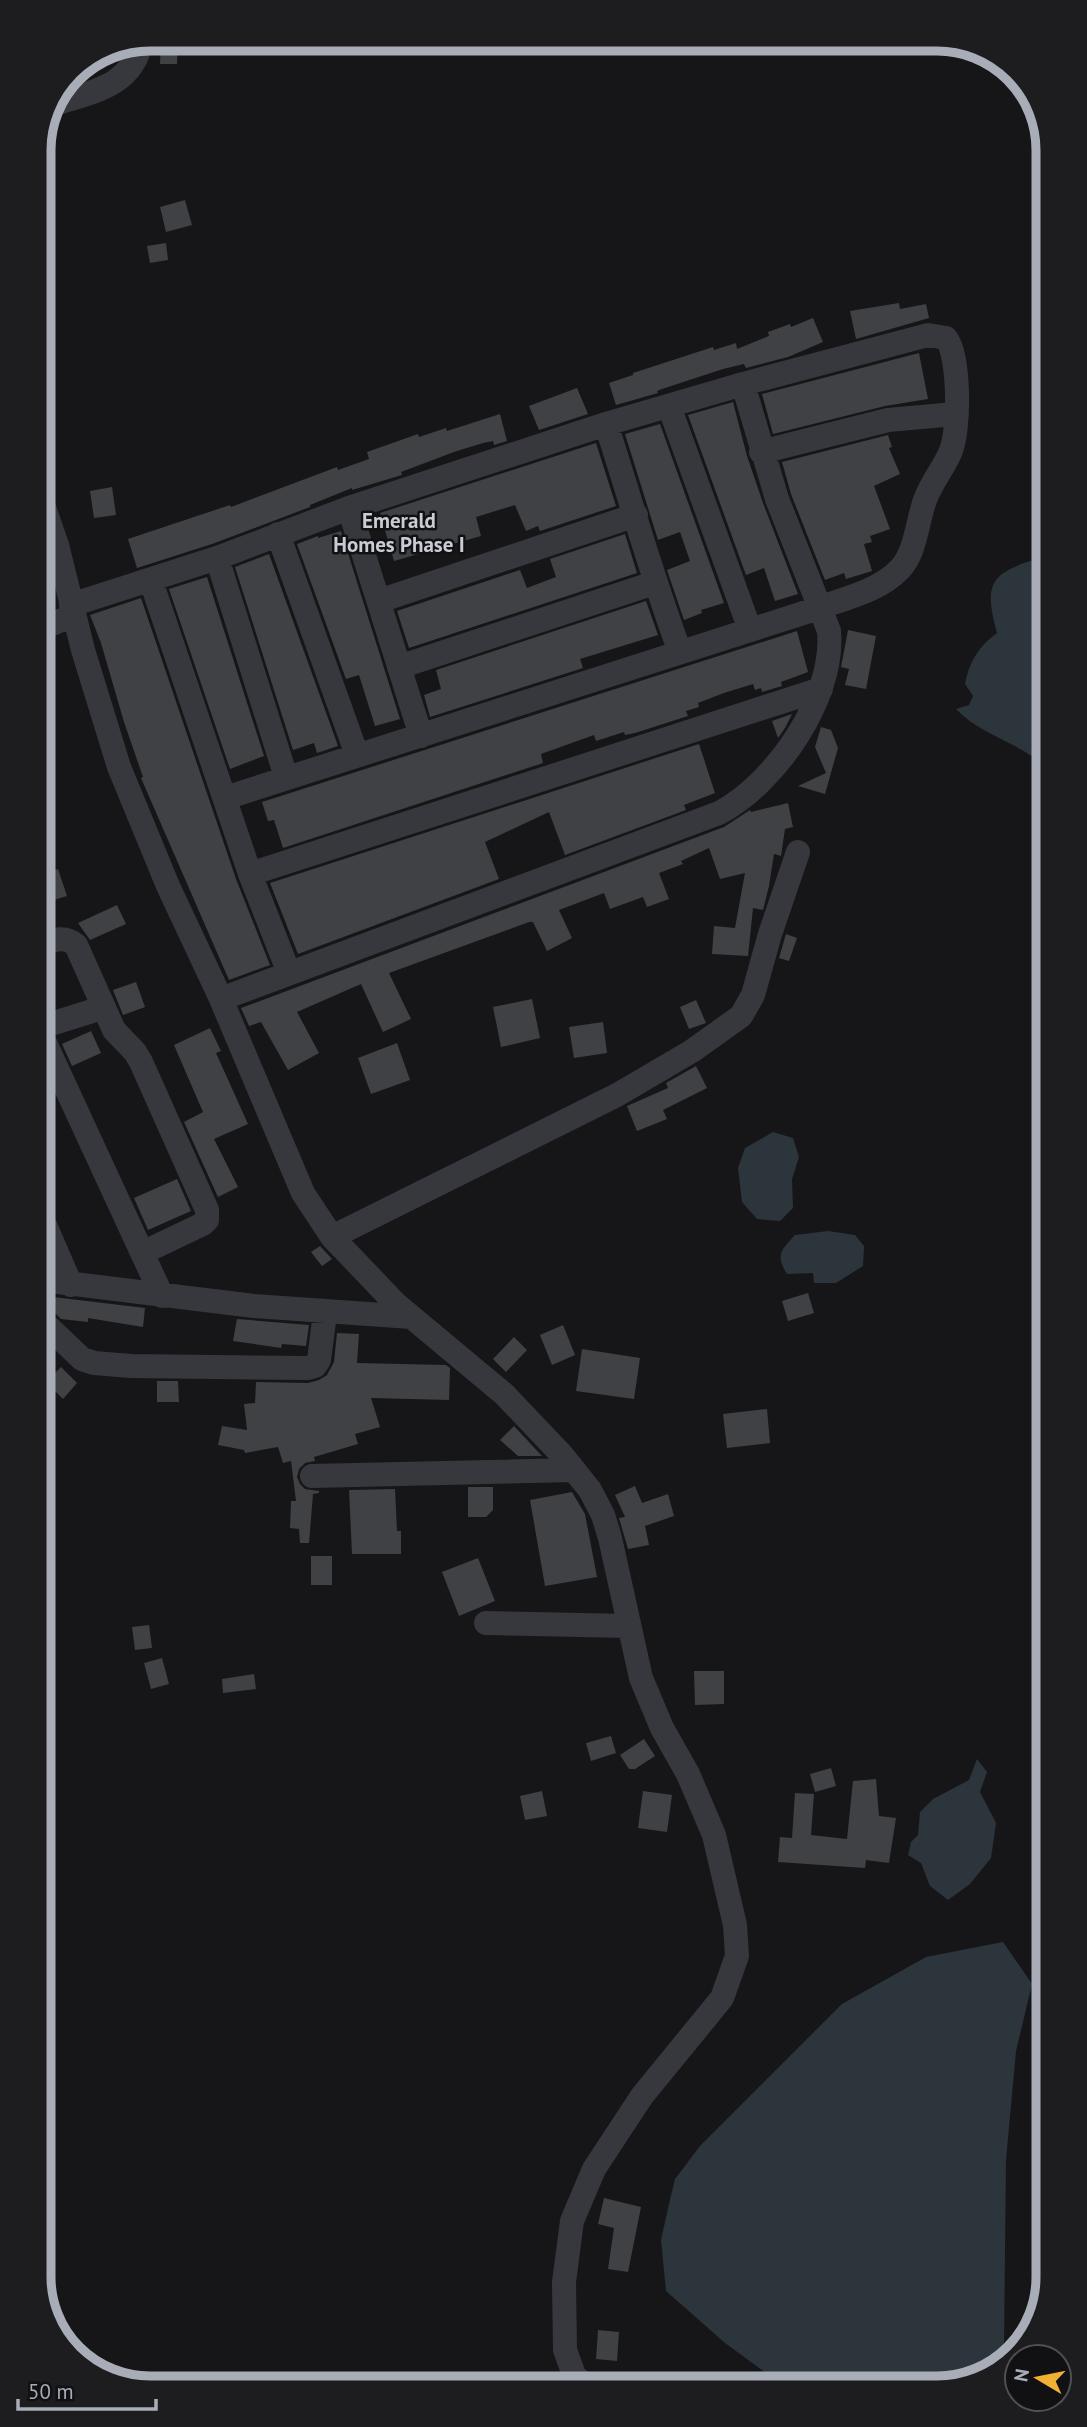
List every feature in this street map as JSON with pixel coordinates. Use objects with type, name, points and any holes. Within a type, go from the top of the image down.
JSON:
[{"type":"street","points":[[64,101],[122,79],[133,66],[138,52]]},
{"type":"street","points":[[51,622],[72,610],[349,508],[606,424],[928,335],[946,338],[951,345],[955,361],[956,431],[950,453],[925,500],[908,557],[903,566],[879,586],[819,608],[225,798]]},
{"type":"street","points":[[221,999],[719,813],[739,802],[757,785],[806,724],[821,689],[830,656],[830,644],[829,631],[761,452],[743,384]]},
{"type":"street","points":[[669,406],[750,630]]},
{"type":"street","points":[[761,452],[888,420],[955,414]]},
{"type":"street","points":[[606,424],[636,515],[654,583],[680,652]]},
{"type":"street","points":[[349,508],[421,736]]},
{"type":"street","points":[[379,601],[636,515]]},
{"type":"street","points":[[51,528],[72,610],[119,767],[168,886],[221,999],[303,1193],[332,1237],[411,1317],[504,1394],[590,1490],[603,1515],[646,1690],[662,1728],[688,1774],[714,1835],[736,1925],[737,1956],[722,1998],[635,2107],[594,2169],[572,2221],[564,2282],[565,2350],[575,2376]]},
{"type":"street","points":[[278,534],[357,755]]},
{"type":"street","points":[[217,558],[286,777]]},
{"type":"street","points":[[151,581],[250,874],[289,973]]},
{"type":"street","points":[[399,667],[654,583]]},
{"type":"street","points":[[250,874],[821,689]]},
{"type":"street","points":[[332,1237],[617,1096],[692,1051],[741,1016],[753,995],[798,852]]},
{"type":"street","points":[[51,942],[62,938],[76,945],[114,1030],[141,1062],[207,1210],[207,1220],[203,1224],[142,1253]]},
{"type":"street","points":[[51,1024],[102,1008]]},
{"type":"street","points":[[51,1056],[162,1296]]},
{"type":"street","points":[[51,1239],[71,1285]]},
{"type":"street","points":[[51,1282],[325,1313],[411,1317]]},
{"type":"street","points":[[51,1330],[82,1359],[94,1363],[308,1368],[315,1366],[319,1360],[325,1313]]},
{"type":"street","points":[[312,1476],[574,1470]]},
{"type":"street","points":[[486,1623],[629,1626]]},
{"type":"shaded area","points":[[1036,559],[1036,760],[976,726],[956,709],[969,705],[973,696],[965,684],[969,669],[980,649],[997,633],[991,603],[994,583],[1000,576]]},
{"type":"shaded area","points":[[773,1132],[793,1138],[799,1157],[792,1179],[793,1208],[780,1221],[757,1219],[742,1202],[738,1168],[745,1148]]},
{"type":"shaded area","points":[[828,1231],[855,1235],[864,1246],[863,1266],[836,1283],[814,1283],[813,1273],[787,1274],[781,1262],[781,1253],[795,1235]]},
{"type":"shaded area","points":[[977,1759],[987,1772],[980,1792],[996,1823],[991,1858],[970,1884],[948,1900],[930,1886],[921,1863],[908,1855],[911,1842],[918,1835],[920,1812],[933,1799],[969,1780]]},
{"type":"shaded area","points":[[1003,1942],[1032,1984],[1016,2051],[1006,2160],[1003,2350],[992,2360],[969,2371],[938,2376],[770,2376],[725,2343],[666,2291],[661,2240],[675,2179],[700,2146],[842,2004],[926,1957]]},
{"type":"building","points":[[160,51],[178,51],[177,64],[160,64]]},
{"type":"building","points":[[185,200],[192,225],[166,232],[160,207]]},
{"type":"building","points":[[166,243],[168,260],[150,263],[147,246]]},
{"type":"building","points":[[899,303],[900,309],[926,304],[929,318],[856,339],[850,311]]},
{"type":"building","points":[[813,318],[823,342],[788,357],[746,368],[744,364],[723,369],[616,405],[609,383],[713,347],[714,350],[736,343],[737,349],[769,336],[768,332]]},
{"type":"building","points":[[919,353],[928,399],[885,406],[773,434],[762,394]]},
{"type":"building","points":[[577,388],[588,414],[539,430],[529,406]]},
{"type":"building","points":[[733,402],[747,456],[798,594],[775,601],[764,568],[746,575],[688,415]]},
{"type":"building","points":[[500,414],[507,441],[494,445],[493,441],[483,443],[454,452],[401,472],[402,475],[352,488],[212,544],[137,568],[128,539],[230,505],[231,507],[337,467],[338,470],[369,459],[367,452],[418,434],[419,437],[446,428],[447,431]]},
{"type":"building","points":[[660,424],[724,603],[701,610],[702,613],[684,620],[667,570],[690,561],[680,532],[658,540],[625,434]]},
{"type":"building","points":[[888,435],[892,447],[889,448],[900,474],[874,486],[890,529],[870,536],[872,542],[864,544],[872,571],[846,579],[844,573],[825,580],[791,494],[782,462]]},
{"type":"building","points":[[596,443],[616,506],[540,531],[538,526],[526,531],[515,505],[476,517],[481,536],[394,561],[380,513]]},
{"type":"building","points":[[112,487],[116,515],[94,518],[90,491]]},
{"type":"building","points":[[341,531],[400,719],[375,726],[359,675],[346,679],[297,544]]},
{"type":"building","points":[[625,534],[637,573],[409,648],[397,611],[520,570],[527,588],[556,577],[550,559]]},
{"type":"building","points":[[269,554],[338,746],[317,753],[314,743],[293,750],[235,567]]},
{"type":"building","points":[[207,577],[264,756],[230,769],[169,589]]},
{"type":"building","points":[[141,598],[236,879],[270,965],[229,980],[141,778],[143,777],[90,615]]},
{"type":"building","points":[[646,601],[658,635],[580,659],[583,668],[430,717],[424,695],[441,689],[436,670]]},
{"type":"building","points":[[848,630],[876,636],[866,689],[845,685],[849,669],[841,667]]},
{"type":"building","points":[[797,631],[808,672],[781,682],[782,686],[762,692],[761,688],[755,690],[753,684],[698,703],[699,707],[686,711],[688,716],[635,733],[625,735],[624,732],[596,741],[594,735],[541,754],[543,763],[283,848],[274,820],[268,821],[262,802]]},
{"type":"building","points":[[792,714],[785,728],[778,738],[772,721]]},
{"type":"building","points":[[821,727],[831,730],[838,748],[825,794],[798,786],[826,773],[815,747]]},
{"type":"building","points":[[699,744],[715,793],[684,805],[686,810],[565,855],[549,812],[485,842],[499,879],[298,954],[270,883]]},
{"type":"building","points":[[788,803],[793,827],[785,829],[781,856],[774,854],[763,910],[753,908],[748,956],[712,954],[714,926],[735,928],[745,873],[720,879],[709,848],[681,861],[683,864],[659,873],[669,899],[647,907],[643,897],[610,909],[604,893],[559,910],[572,938],[547,951],[533,922],[529,922],[389,973],[411,1019],[383,1032],[361,984],[297,1012],[319,1053],[288,1070],[261,1022],[249,1026],[241,1008],[724,827],[750,810],[751,812]]},
{"type":"building","points":[[58,869],[67,896],[51,901],[51,871]]},
{"type":"building","points":[[117,905],[126,924],[90,940],[78,923]]},
{"type":"building","points":[[786,934],[797,938],[789,961],[779,958]]},
{"type":"building","points":[[136,982],[145,1007],[123,1015],[113,990]]},
{"type":"building","points":[[532,999],[540,1038],[501,1047],[493,1007]]},
{"type":"building","points":[[696,1000],[706,1023],[689,1029],[680,1007]]},
{"type":"building","points":[[603,1022],[607,1053],[574,1058],[569,1027]]},
{"type":"building","points":[[210,1028],[221,1051],[216,1053],[248,1124],[214,1139],[238,1187],[218,1197],[184,1122],[203,1112],[174,1045]]},
{"type":"building","points":[[91,1031],[101,1053],[72,1066],[62,1044]]},
{"type":"building","points":[[397,1043],[410,1080],[371,1094],[358,1058]]},
{"type":"building","points":[[696,1066],[707,1088],[663,1110],[667,1119],[637,1131],[627,1106],[668,1088],[666,1083]]},
{"type":"building","points":[[177,1179],[191,1211],[148,1230],[134,1198]]},
{"type":"building","points":[[320,1246],[332,1259],[322,1266],[311,1252]]},
{"type":"building","points":[[808,1293],[814,1313],[788,1321],[782,1301]]},
{"type":"building","points":[[51,1297],[145,1308],[143,1327],[88,1318],[88,1322],[61,1319],[52,1310]]},
{"type":"building","points":[[237,1319],[309,1325],[306,1346],[282,1344],[281,1348],[233,1341]]},
{"type":"building","points":[[563,1325],[575,1355],[552,1365],[540,1335]]},
{"type":"building","points":[[337,1333],[359,1334],[357,1363],[446,1365],[450,1368],[449,1400],[371,1398],[380,1427],[355,1434],[358,1444],[314,1457],[315,1461],[305,1463],[299,1469],[297,1477],[300,1484],[305,1489],[319,1491],[313,1494],[309,1543],[300,1543],[299,1529],[290,1528],[291,1501],[296,1501],[291,1461],[283,1463],[278,1447],[245,1453],[244,1450],[218,1445],[222,1426],[247,1430],[244,1404],[255,1403],[256,1382],[308,1383],[327,1375],[334,1362]]},
{"type":"building","points":[[514,1337],[527,1350],[506,1372],[493,1359]]},
{"type":"building","points":[[582,1349],[640,1358],[634,1399],[576,1391]]},
{"type":"building","points":[[61,1367],[77,1383],[63,1399],[51,1387],[51,1377]]},
{"type":"building","points":[[157,1381],[178,1381],[179,1402],[157,1402]]},
{"type":"building","points":[[767,1409],[770,1443],[727,1448],[723,1414]]},
{"type":"building","points":[[514,1426],[542,1456],[518,1456],[500,1440]]},
{"type":"building","points":[[635,1486],[642,1503],[668,1494],[674,1516],[645,1526],[649,1545],[628,1549],[619,1518],[625,1517],[615,1495]]},
{"type":"building","points":[[468,1487],[493,1487],[493,1510],[486,1517],[468,1517]]},
{"type":"building","points":[[395,1489],[397,1531],[401,1531],[401,1554],[352,1554],[349,1490]]},
{"type":"building","points":[[572,1492],[585,1514],[597,1577],[545,1586],[530,1500]]},
{"type":"building","points":[[311,1556],[332,1556],[332,1585],[311,1585]]},
{"type":"building","points":[[478,1558],[495,1601],[459,1616],[442,1572]]},
{"type":"building","points":[[149,1625],[152,1648],[135,1650],[132,1627]]},
{"type":"building","points":[[162,1658],[169,1684],[151,1689],[144,1663]]},
{"type":"building","points":[[694,1671],[724,1671],[724,1704],[695,1705]]},
{"type":"building","points":[[254,1674],[256,1689],[223,1693],[222,1679]]},
{"type":"building","points":[[611,1736],[616,1753],[591,1761],[586,1743]]},
{"type":"building","points":[[644,1739],[655,1756],[635,1769],[629,1769],[620,1755]]},
{"type":"building","points":[[831,1768],[836,1786],[815,1792],[810,1774]]},
{"type":"building","points":[[876,1779],[879,1816],[896,1818],[889,1863],[866,1860],[865,1868],[778,1862],[780,1837],[792,1838],[795,1793],[814,1794],[811,1835],[847,1839],[853,1781]]},
{"type":"building","points":[[542,1791],[547,1816],[525,1820],[520,1796]]},
{"type":"building","points":[[643,1791],[672,1795],[667,1832],[638,1828]]},
{"type":"building","points":[[604,2198],[641,2207],[628,2272],[608,2269],[614,2228],[598,2224]]},
{"type":"building","points":[[598,2330],[619,2332],[617,2361],[596,2359]]},
{"type":"district","name":"Emerald Homes Phase I","points":[[399,533]]}]
